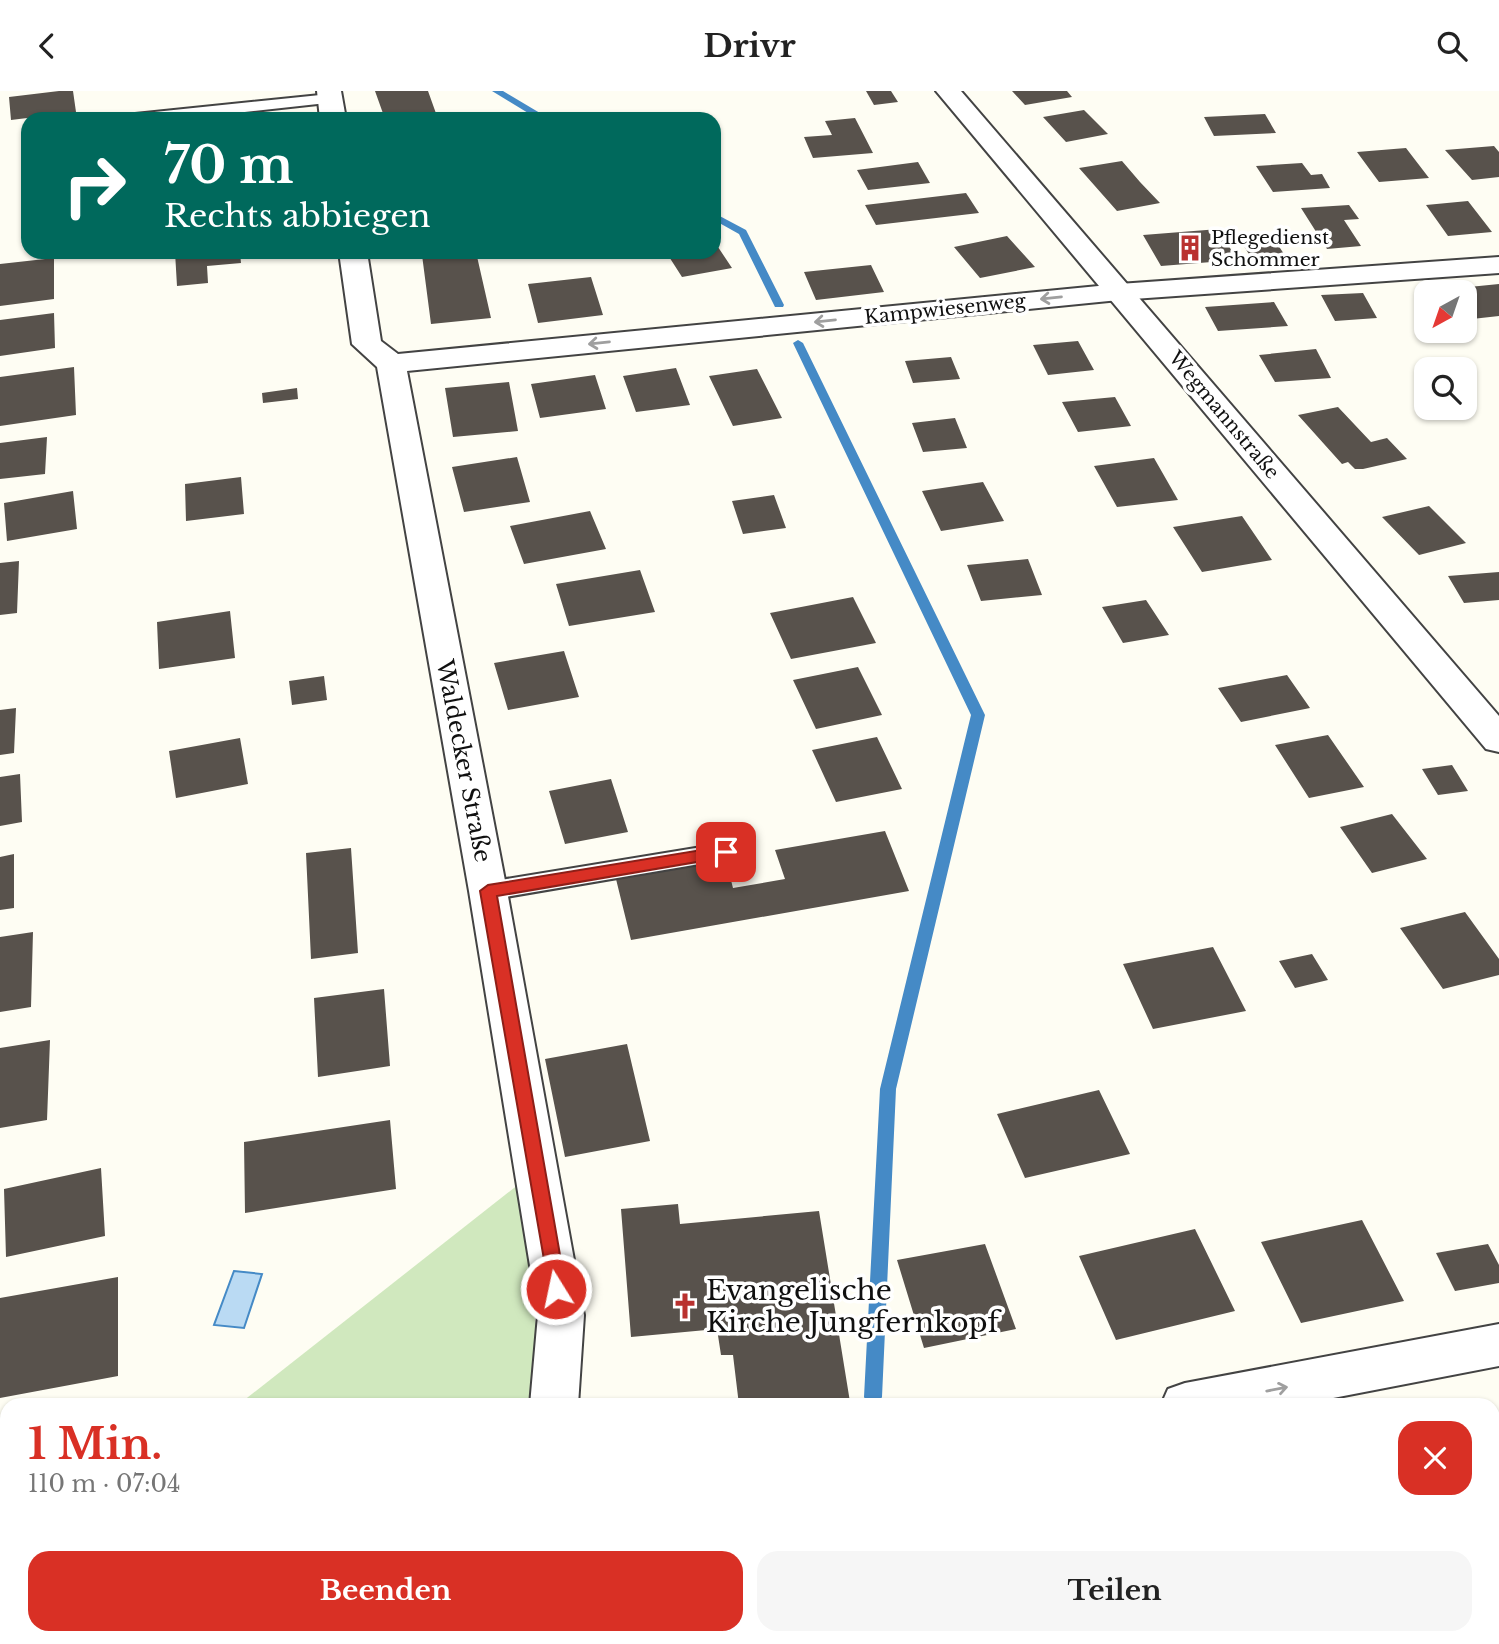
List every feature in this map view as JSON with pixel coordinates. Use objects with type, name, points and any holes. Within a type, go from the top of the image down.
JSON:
[{"type":"street","name":"Wegmannstraße","points":[[948,91],[1499,740]]},
{"type":"street","points":[[354,259],[367,344],[391,364]]},
{"type":"street","name":"Kampwiesenweg","points":[[391,364],[1119,292],[1499,265]]},
{"type":"street","name":"Waldecker Straße","points":[[391,364],[488,891],[561,1315],[555,1398]]},
{"type":"street","points":[[1222,1398],[1499,1345]]},
{"type":"lane","points":[[221,112],[331,103]]},
{"type":"lane","points":[[488,891],[726,852]]},
{"type":"green space","points":[[519,1184],[539,1353],[529,1398],[247,1398]]},
{"type":"water","points":[[234,1271],[262,1274],[244,1328],[214,1325]]},
{"type":"building","points":[[73,91],[76,112],[21,112],[21,119],[11,120],[9,97]]},
{"type":"building","points":[[375,91],[428,91],[436,112],[382,112]]},
{"type":"building","points":[[866,91],[891,91],[898,102],[874,105]]},
{"type":"building","points":[[1012,91],[1067,91],[1072,97],[1025,105]]},
{"type":"building","points":[[1084,110],[1108,134],[1066,142],[1043,117]]},
{"type":"building","points":[[1265,114],[1276,133],[1214,136],[1204,117]]},
{"type":"building","points":[[855,118],[873,153],[813,158],[804,137],[832,135],[825,121]]},
{"type":"building","points":[[1494,146],[1499,152],[1499,177],[1472,180],[1445,150]]},
{"type":"building","points":[[1406,148],[1429,178],[1379,182],[1357,152]]},
{"type":"building","points":[[1122,161],[1160,203],[1117,211],[1079,168]]},
{"type":"building","points":[[918,162],[930,183],[868,190],[857,170]]},
{"type":"building","points":[[1302,163],[1311,175],[1322,174],[1330,188],[1273,192],[1256,166]]},
{"type":"building","points":[[966,193],[979,213],[876,225],[865,205]]},
{"type":"building","points":[[1468,201],[1492,232],[1448,236],[1426,205]]},
{"type":"building","points":[[1349,205],[1359,219],[1344,220],[1361,246],[1327,249],[1301,208]]},
{"type":"building","name":"Pflegedienst Schommer","points":[[1219,229],[1237,260],[1161,266],[1143,235]]},
{"type":"building","points":[[1007,236],[1035,267],[980,278],[954,247]]},
{"type":"building","points":[[1274,239],[1284,254],[1250,256],[1241,241]]},
{"type":"building","points":[[721,252],[732,268],[682,277],[670,259],[721,259]]},
{"type":"building","points":[[54,259],[54,299],[0,306],[0,264]]},
{"type":"building","points":[[175,259],[241,259],[241,263],[207,266],[208,283],[177,286]]},
{"type":"building","points":[[423,259],[478,259],[491,318],[431,324]]},
{"type":"building","points":[[871,265],[884,292],[816,300],[804,272]]},
{"type":"building","points":[[591,277],[603,315],[538,323],[528,284]]},
{"type":"building","points":[[1499,284],[1499,316],[1477,318],[1477,286]]},
{"type":"building","points":[[1363,293],[1377,318],[1335,321],[1321,295]]},
{"type":"building","points":[[1274,302],[1288,326],[1218,331],[1205,307]]},
{"type":"building","points":[[54,313],[55,348],[0,356],[0,320]]},
{"type":"building","points":[[1078,341],[1094,370],[1048,375],[1033,345]]},
{"type":"building","points":[[1316,349],[1331,378],[1275,382],[1259,355]]},
{"type":"building","points":[[951,357],[960,379],[913,383],[905,361]]},
{"type":"building","points":[[74,367],[76,415],[0,426],[0,377]]},
{"type":"building","points":[[676,368],[690,405],[636,412],[623,376]]},
{"type":"building","points":[[757,369],[782,418],[733,426],[709,376]]},
{"type":"building","points":[[595,375],[606,409],[540,418],[531,384]]},
{"type":"building","points":[[509,382],[518,431],[453,437],[445,388]]},
{"type":"building","points":[[297,388],[298,399],[263,403],[262,393]]},
{"type":"building","points":[[1115,397],[1131,426],[1078,432],[1062,402]]},
{"type":"building","points":[[1338,407],[1371,442],[1387,438],[1407,459],[1363,469],[1355,469],[1348,462],[1342,464],[1298,415]]},
{"type":"building","points":[[955,418],[967,448],[923,452],[912,423]]},
{"type":"building","points":[[47,437],[45,474],[0,479],[0,443]]},
{"type":"building","points":[[517,457],[530,502],[464,512],[452,467]]},
{"type":"building","points":[[1154,458],[1178,500],[1117,507],[1094,466]]},
{"type":"building","points":[[241,477],[244,514],[186,521],[185,484]]},
{"type":"building","points":[[983,482],[1004,521],[941,531],[922,491]]},
{"type":"building","points":[[73,491],[77,529],[7,541],[4,503]]},
{"type":"building","points":[[774,495],[786,528],[743,534],[732,501]]},
{"type":"building","points":[[1429,506],[1466,543],[1419,555],[1382,517]]},
{"type":"building","points":[[590,511],[606,549],[524,564],[510,526]]},
{"type":"building","points":[[1242,516],[1272,560],[1202,572],[1173,527]]},
{"type":"building","points":[[1028,559],[1042,595],[981,601],[967,565]]},
{"type":"building","points":[[19,561],[17,613],[0,615],[0,563]]},
{"type":"building","points":[[640,570],[655,612],[569,626],[556,584]]},
{"type":"building","points":[[1499,572],[1499,600],[1464,603],[1448,576]]},
{"type":"building","points":[[853,597],[876,643],[791,659],[770,613]]},
{"type":"building","points":[[1146,600],[1169,635],[1123,643],[1102,607]]},
{"type":"building","points":[[230,611],[235,658],[159,669],[157,622]]},
{"type":"building","points":[[564,651],[579,697],[508,710],[494,663]]},
{"type":"building","points":[[858,667],[882,715],[816,729],[793,680]]},
{"type":"building","points":[[1287,675],[1310,708],[1241,722],[1218,688]]},
{"type":"building","points":[[324,676],[327,700],[292,705],[289,681]]},
{"type":"building","points":[[16,708],[14,753],[0,755],[0,710]]},
{"type":"building","points":[[1328,735],[1364,787],[1309,798],[1275,745]]},
{"type":"building","points":[[877,737],[902,789],[836,802],[812,750]]},
{"type":"building","points":[[240,738],[248,784],[176,798],[169,751]]},
{"type":"building","points":[[1452,765],[1468,791],[1438,795],[1422,769]]},
{"type":"building","points":[[20,774],[22,822],[0,826],[0,777]]},
{"type":"building","points":[[611,779],[628,832],[565,844],[549,791]]},
{"type":"building","points":[[1392,814],[1427,859],[1372,873],[1340,827]]},
{"type":"building","points":[[885,831],[909,891],[631,940],[615,875],[725,857],[733,888],[785,879],[775,850]]},
{"type":"building","points":[[351,848],[358,953],[311,959],[306,853]]},
{"type":"building","points":[[14,854],[14,908],[0,910],[0,857]]},
{"type":"building","points":[[1465,912],[1499,959],[1499,975],[1443,989],[1400,928]]},
{"type":"building","points":[[33,932],[31,1007],[0,1012],[0,937]]},
{"type":"building","points":[[1213,947],[1246,1011],[1153,1029],[1123,964]]},
{"type":"building","points":[[1312,954],[1328,980],[1295,988],[1279,961]]},
{"type":"building","points":[[384,989],[390,1066],[318,1077],[314,998]]},
{"type":"building","points":[[50,1040],[47,1120],[0,1128],[0,1048]]},
{"type":"building","points":[[627,1044],[650,1141],[565,1157],[545,1059]]},
{"type":"building","points":[[1099,1090],[1130,1154],[1025,1178],[997,1114]]},
{"type":"building","points":[[390,1120],[396,1189],[245,1213],[244,1142]]},
{"type":"building","points":[[101,1168],[105,1236],[6,1257],[4,1189]]},
{"type":"building","name":"Evangelische Kirche Jungfernkopf","points":[[678,1204],[680,1224],[819,1211],[849,1398],[738,1398],[733,1355],[721,1355],[717,1329],[631,1337],[621,1209]]},
{"type":"building","points":[[1362,1220],[1404,1301],[1301,1323],[1261,1242]]},
{"type":"building","points":[[1195,1229],[1235,1311],[1116,1340],[1079,1256]]},
{"type":"building","points":[[985,1244],[1016,1329],[924,1348],[897,1260]]},
{"type":"building","points":[[1488,1244],[1499,1265],[1499,1283],[1455,1291],[1436,1253]]},
{"type":"building","points":[[118,1277],[118,1376],[0,1398],[0,1298]]},
{"type":"waterway","points":[[496,91],[533,112]]},
{"type":"waterway","points":[[721,220],[743,232],[779,305]]},
{"type":"waterway","points":[[798,343],[978,715],[888,1089],[873,1397]]},
{"type":"place","name":"Pflegedienst Schommer","points":[[1190,248]]},
{"type":"place","name":"Evangelische Kirche Jungfernkopf","points":[[685,1306]]},
{"type":"route","points":[[556,1289],[488,891],[726,852]]}]
